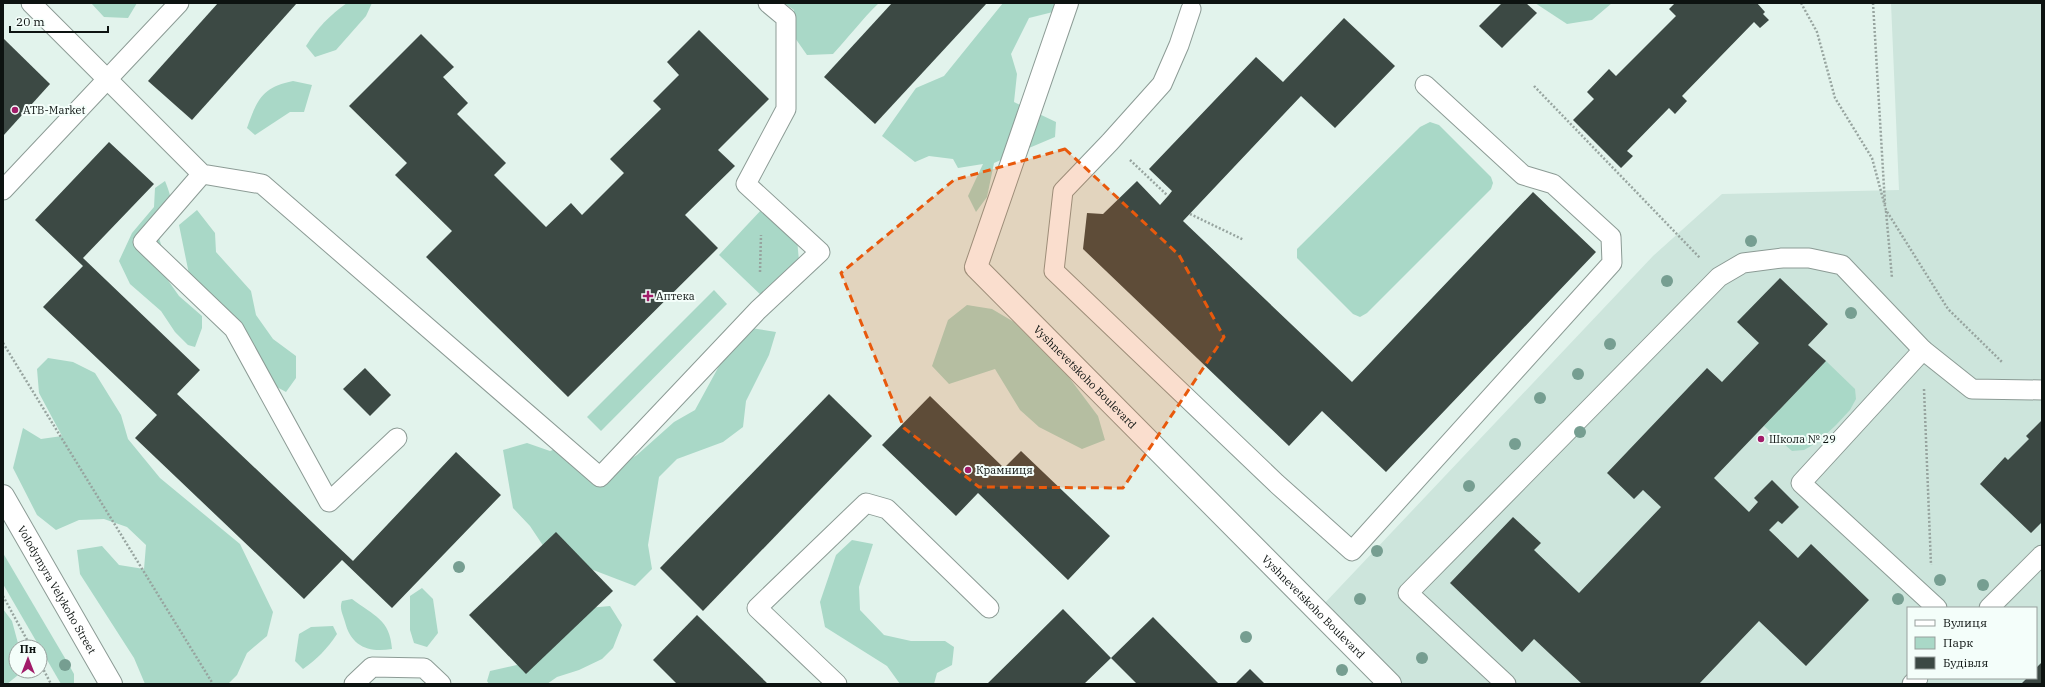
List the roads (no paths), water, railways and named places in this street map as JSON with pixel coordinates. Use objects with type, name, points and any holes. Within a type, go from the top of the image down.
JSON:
[{"type":"street","name":"Vyshnevetskoho Boulevard","points":[[1067,3],[976,267],[1390,684]]},
{"type":"street","name":"Volodymyra Velykoho Street","points":[[3,496],[111,684]]},
{"type":"lane","points":[[31,3],[202,174],[262,184],[600,477],[758,310],[820,252],[746,184],[786,109],[786,18],[768,3]]},
{"type":"lane","points":[[3,190],[178,3]]},
{"type":"lane","points":[[1191,9],[1179,45],[1162,84],[1110,142],[1063,191],[1054,271],[1276,483],[1352,550],[1612,263],[1612,237],[1553,184],[1523,175],[1425,85]]},
{"type":"lane","points":[[202,174],[143,242],[234,329],[329,502],[397,438]]},
{"type":"lane","points":[[1506,684],[1408,593],[1718,277],[1743,263],[1782,258],[1809,258],[1842,265],[1923,350],[1972,389],[2042,390]]},
{"type":"lane","points":[[1923,350],[1801,483],[1935,606]]},
{"type":"lane","points":[[837,684],[757,608],[866,503],[888,509],[988,608]]},
{"type":"lane","points":[[1990,607],[2042,555]]},
{"type":"lane","points":[[354,684],[372,667],[424,668],[441,684]]},
{"type":"place","name":"ATB-Market","points":[[15,110]]},
{"type":"place","name":"Аптека","points":[[648,296]]},
{"type":"place","name":"Школа № 29","points":[[1761,439]]},
{"type":"place","name":"Крамниця","points":[[968,470]]}]
